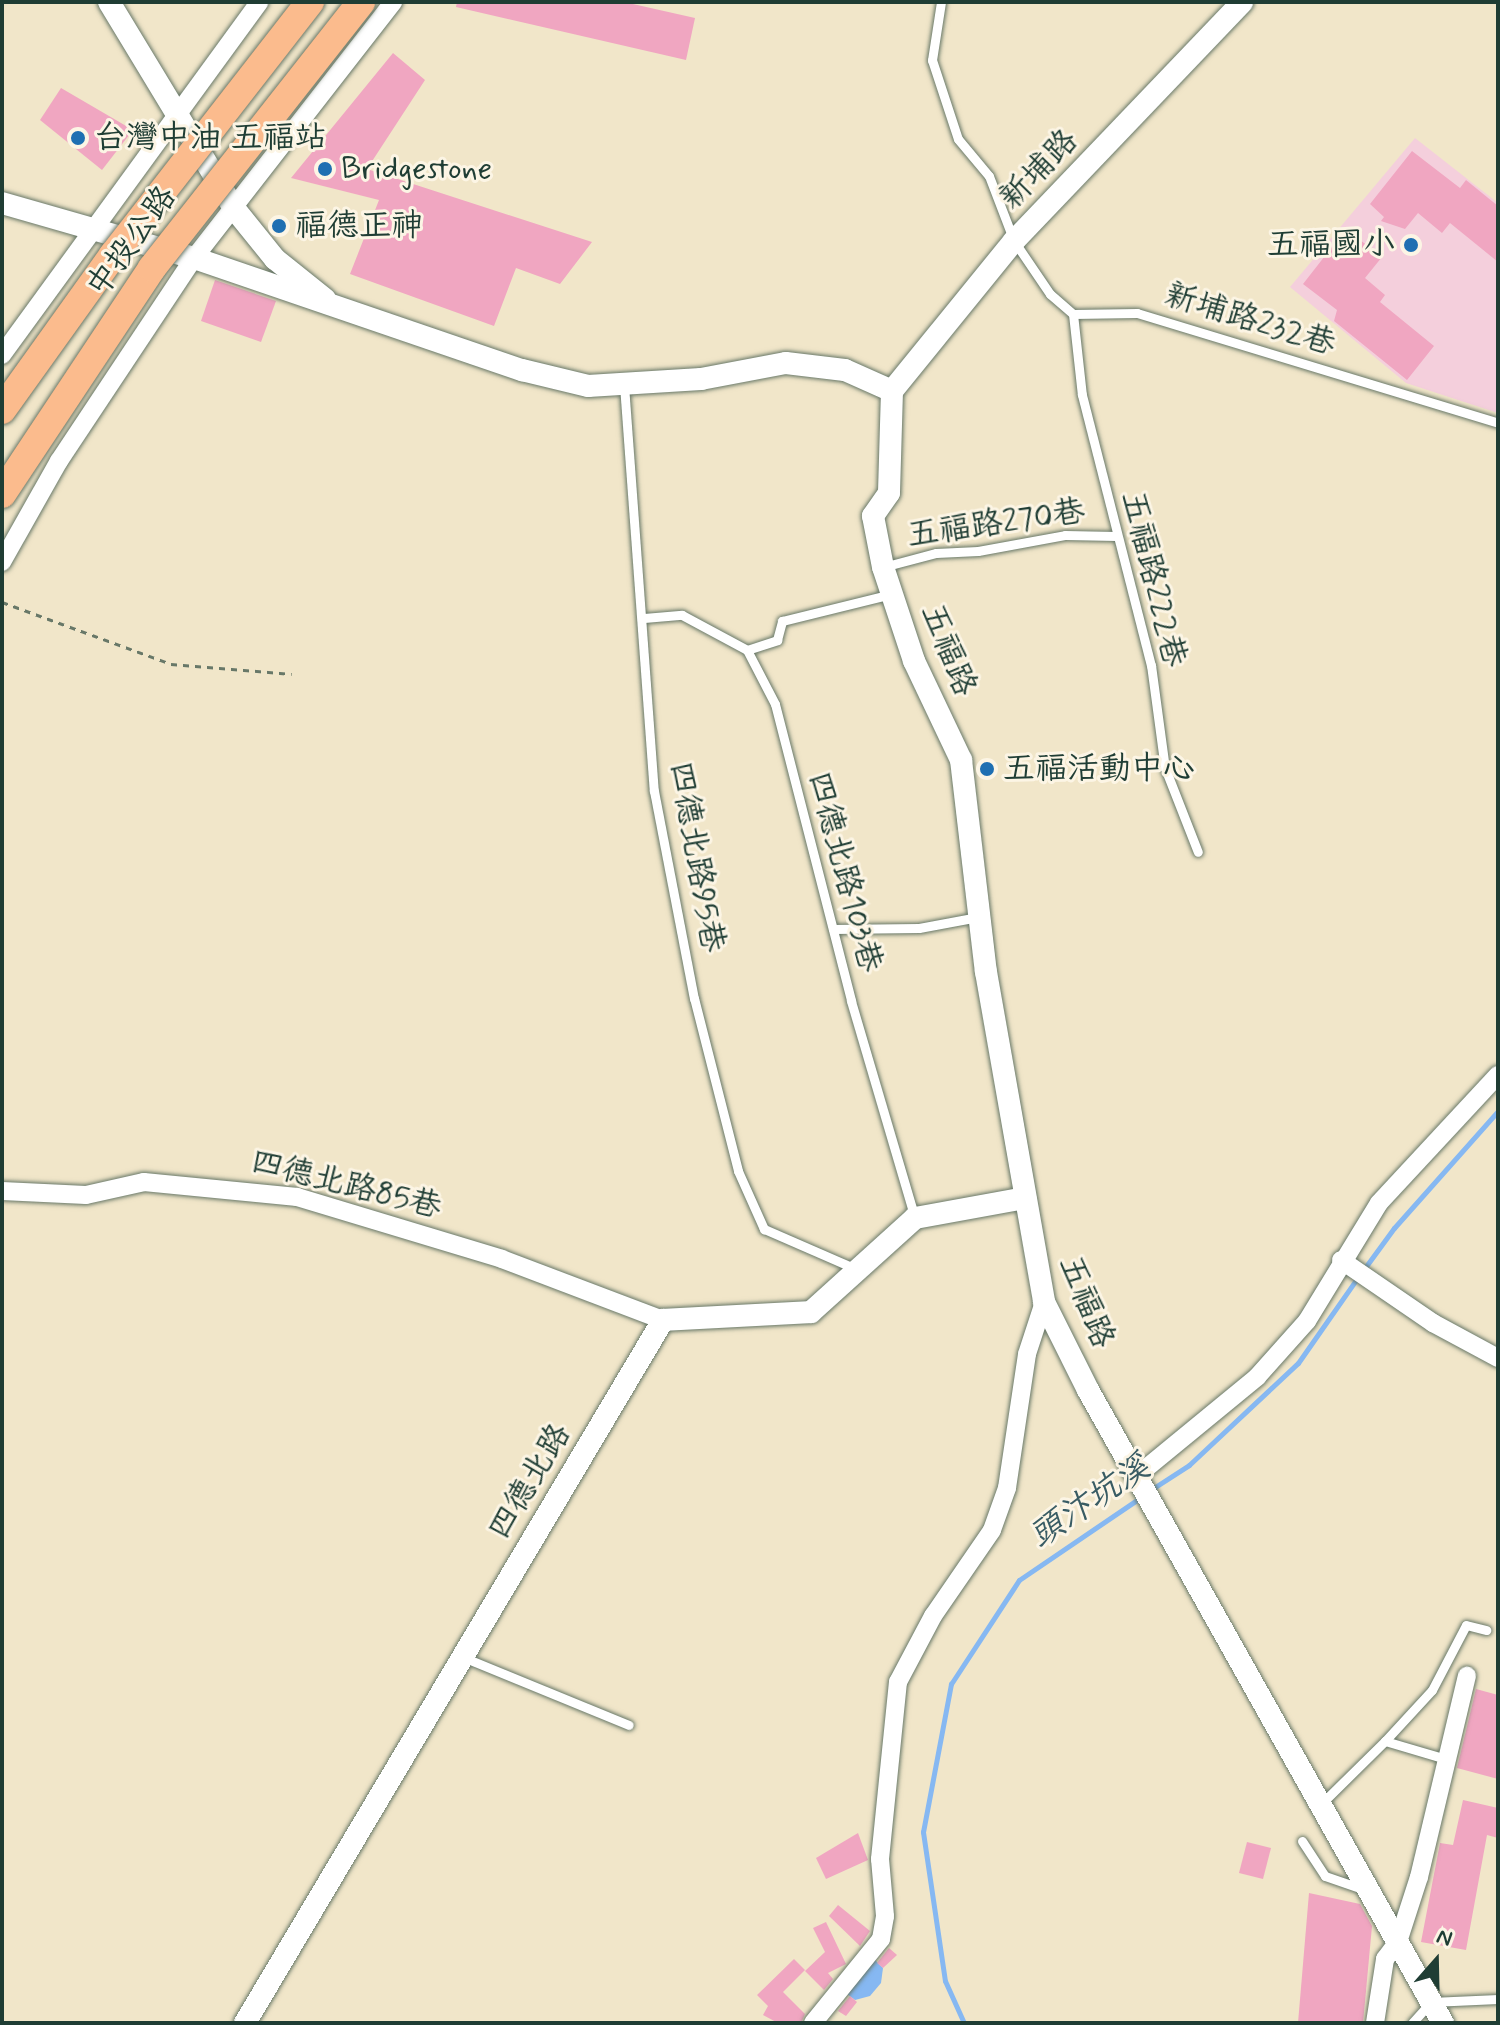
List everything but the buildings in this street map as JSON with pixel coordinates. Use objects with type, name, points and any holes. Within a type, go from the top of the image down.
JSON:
[{"type":"main road","name":"中投公路","points":[[2,410],[113,255],[310,2]]},
{"type":"main road","name":"中投公路","points":[[2,494],[152,268],[361,2]]},
{"type":"street","points":[[109,2],[233,207],[275,259],[340,311]]},
{"type":"street","points":[[2,355],[176,110],[259,2]]},
{"type":"street","points":[[2,562],[59,461],[194,258],[393,2]]},
{"type":"street","name":"新埔路","points":[[892,391],[1014,241],[1242,2]]},
{"type":"street","points":[[2,203],[194,258],[340,311],[522,370],[588,386],[701,379],[786,363],[845,370],[892,391]]},
{"type":"street","name":"五福路","points":[[892,391],[889,493],[873,516],[883,567],[914,661],[961,760],[978,917],[1044,1302],[1088,1390],[1139,1474],[1320,1805]]},
{"type":"street","points":[[1139,1474],[1257,1377],[1307,1321],[1341,1260],[1388,1192],[1498,1075]]},
{"type":"street","name":"四德北路85巷","points":[[2,1191],[86,1195],[144,1182],[297,1197],[502,1259],[663,1320]]},
{"type":"street","points":[[663,1320],[802,1315],[828,1301],[856,1269],[915,1218],[1025,1198]]},
{"type":"street","points":[[1341,1260],[1389,1294],[1498,1358]]},
{"type":"street","points":[[813,2023],[881,1939],[885,1916],[880,1859],[898,1682],[933,1616],[992,1530],[1007,1488],[1027,1354],[1044,1302]]},
{"type":"street","name":"四德北路","points":[[245,2023],[663,1320]]},
{"type":"street","points":[[1375,2023],[1385,1959],[1398,1942],[1467,1676]]},
{"type":"street","points":[[1320,1805],[1443,2023]]},
{"type":"lane","points":[[941,2],[932,60],[958,139],[989,176],[1014,241],[1050,294],[1073,314]]},
{"type":"lane","name":"新埔路232巷","points":[[1073,314],[1137,313],[1498,423]]},
{"type":"lane","name":"五福路222巷","points":[[1073,314],[1082,395],[1151,665],[1165,768],[1198,852]]},
{"type":"lane","name":"四德北路95巷","points":[[624,383],[644,618],[654,791],[694,998],[738,1171],[764,1229],[856,1269]]},
{"type":"lane","name":"五福路270巷","points":[[883,567],[936,553],[978,551],[1065,535],[1116,536]]},
{"type":"lane","points":[[644,618],[682,615],[747,650],[777,640],[782,621],[892,594]]},
{"type":"lane","name":"四德北路103巷","points":[[747,650],[775,704],[833,929],[915,1218]]},
{"type":"lane","points":[[833,929],[919,928],[978,917]]},
{"type":"lane","points":[[1320,1805],[1432,1690],[1466,1625],[1486,1630]]},
{"type":"lane","points":[[463,1657],[629,1725]]},
{"type":"lane","points":[[1385,1741],[1446,1759]]},
{"type":"lane","points":[[1302,1841],[1325,1876],[1369,1891]]},
{"type":"lane","points":[[1412,2023],[1431,2002],[1498,1999]]},
{"type":"path","points":[[2,602],[171,664],[292,674]]},
{"type":"shaded area","name":"五福國小","points":[[1415,138],[1498,203],[1498,413],[1406,383],[1290,287]]},
{"type":"water","points":[[872,1957],[883,1968],[881,1983],[870,1996],[855,2000],[843,1991]]},
{"type":"waterway","name":"頭汴坑溪","points":[[1364,1269],[1394,1228],[1498,1111]]},
{"type":"waterway","name":"頭汴坑溪","points":[[1152,1489],[1189,1465],[1298,1363],[1358,1277]]},
{"type":"waterway","name":"頭汴坑溪","points":[[964,2023],[945,1981],[923,1832],[951,1684],[1019,1580],[1141,1497]]},
{"type":"place","name":"台灣中油 五福站","points":[[78,138]]},
{"type":"place","name":"Bridgestone","points":[[325,169]]},
{"type":"place","name":"福德正神","points":[[279,226]]},
{"type":"place","name":"五福國小","points":[[1411,245]]},
{"type":"place","name":"五福活動中心","points":[[987,769]]}]
